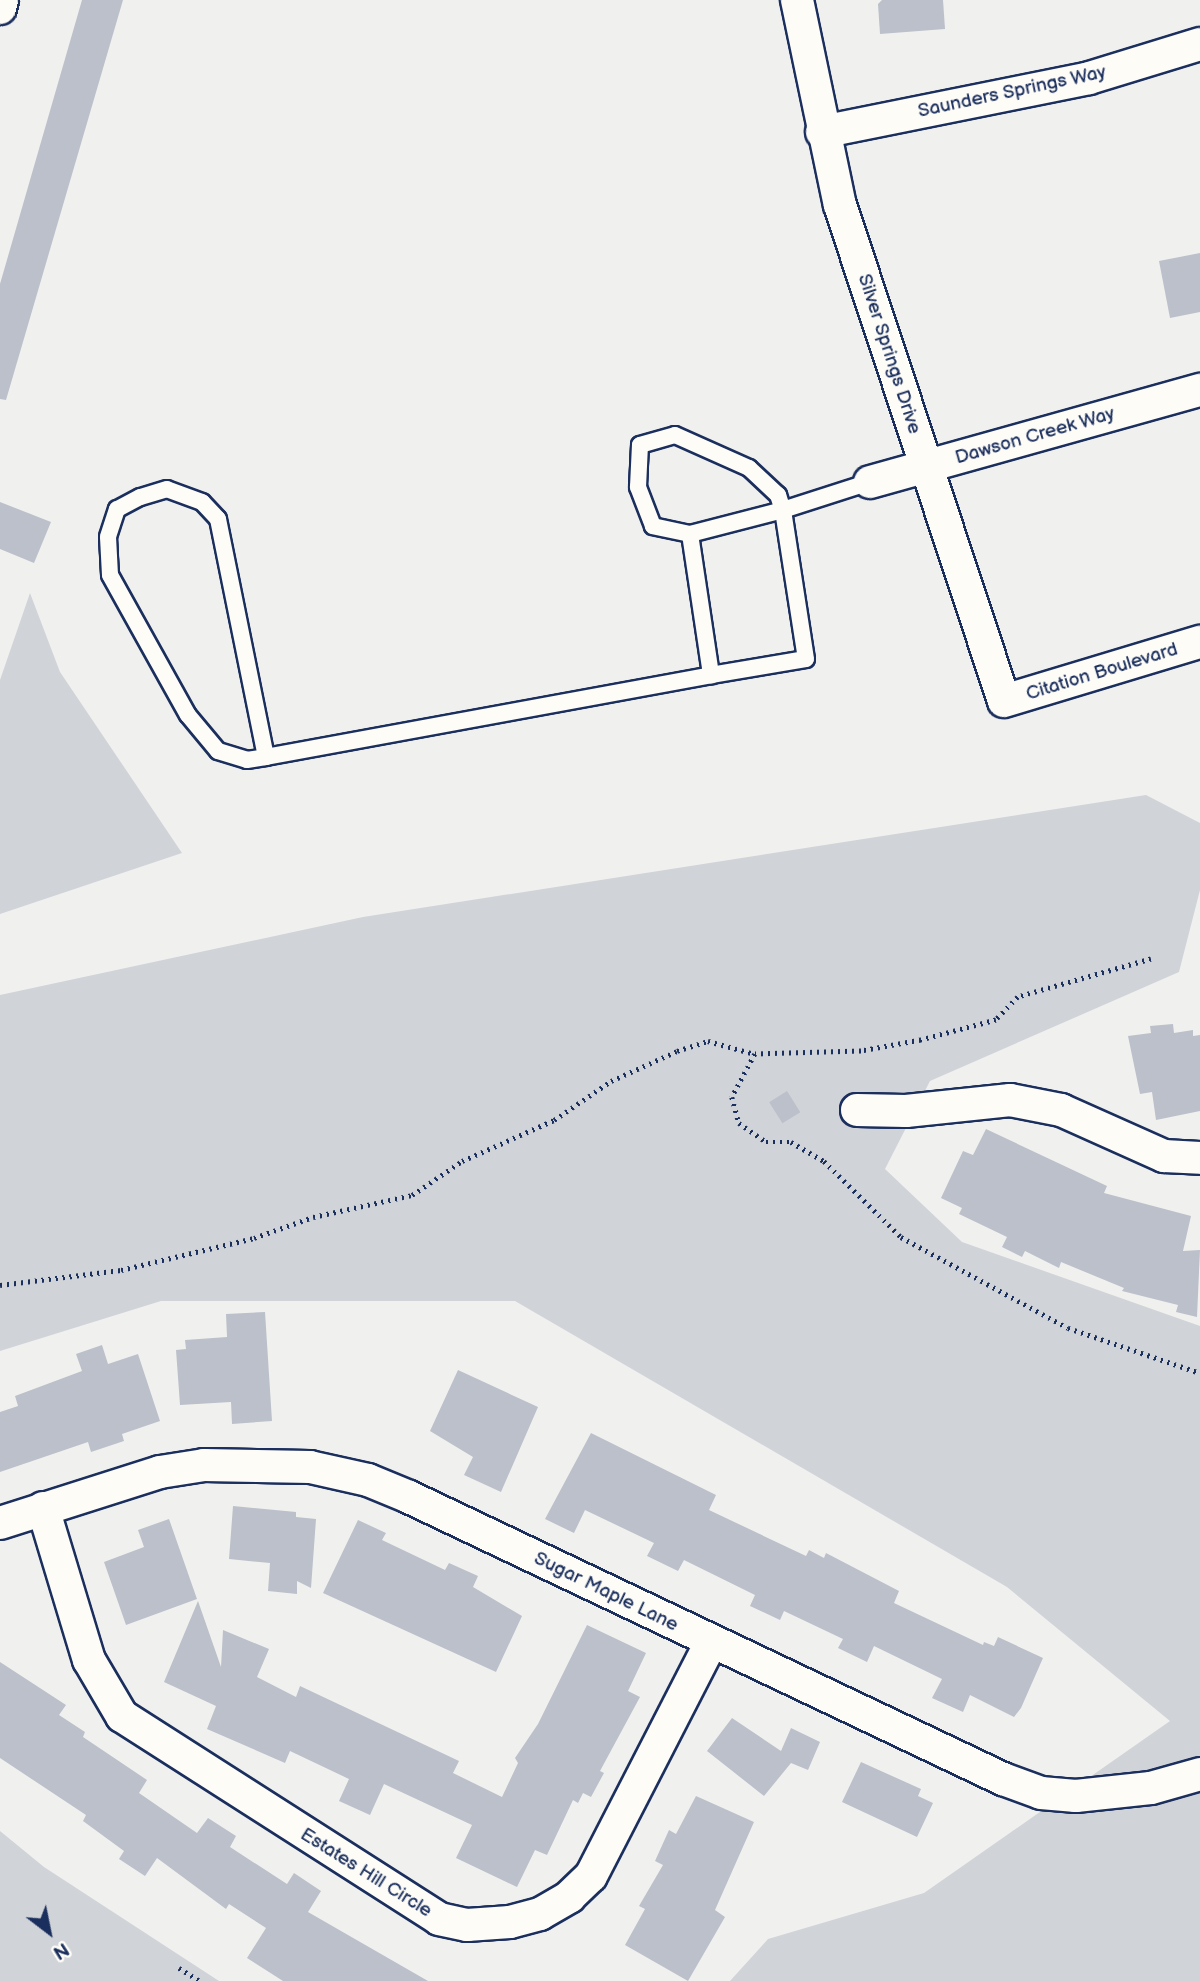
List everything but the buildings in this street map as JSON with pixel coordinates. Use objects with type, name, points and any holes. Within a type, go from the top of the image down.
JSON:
[{"type":"street","points":[[0,8],[2,0]]},
{"type":"street","name":"Silver Springs Drive","points":[[797,0],[822,132],[840,205],[1004,701]]},
{"type":"street","name":"Saunders Springs Way","points":[[822,132],[1089,78],[1200,44]]},
{"type":"street","name":"Dawson Creek Way","points":[[870,482],[1200,390]]},
{"type":"street","name":"Citation Boulevard","points":[[1004,701],[1200,642]]},
{"type":"street","points":[[857,1110],[905,1111],[1010,1100],[1061,1110],[1164,1156],[1200,1158]]},
{"type":"street","name":"Sugar Maple Lane","points":[[0,1522],[182,1469],[266,1464],[310,1467],[368,1480],[409,1497],[869,1719],[1041,1793],[1114,1794],[1200,1774]]},
{"type":"street","name":"Estates Hill Circle","points":[[43,1508],[89,1660],[122,1716],[146,1735],[439,1919],[467,1924],[510,1922],[540,1914],[569,1897],[591,1876],[711,1643]]},
{"type":"lane","points":[[266,757],[218,519],[202,502],[167,489],[140,497],[117,509],[108,537],[110,575],[195,724],[218,751],[247,760],[266,757],[711,675],[806,659],[783,510],[778,495],[749,468],[675,435],[640,445],[638,487],[653,526],[690,534],[783,510],[870,482]]},
{"type":"lane","points":[[690,534],[711,675]]},
{"type":"path","points":[[0,1285],[121,1270],[254,1238],[313,1217],[412,1195],[462,1161],[554,1120],[611,1081],[677,1051],[708,1041],[755,1054],[861,1051],[921,1040],[996,1020],[1018,997],[1150,959]]},
{"type":"path","points":[[755,1054],[732,1097],[739,1123],[766,1142],[791,1142],[824,1161],[901,1237],[1068,1328],[1200,1373]]},
{"type":"path","points":[[179,1968],[200,1981]]},
{"type":"shaded area","points":[[30,593],[60,672],[182,853],[0,914],[0,680]]},
{"type":"shaded area","points":[[1146,795],[1200,823],[1200,890],[1179,972],[930,1081],[885,1169],[962,1242],[1200,1326],[1200,1981],[730,1981],[768,1939],[924,1893],[1170,1721],[1007,1587],[515,1301],[161,1301],[0,1351],[0,995],[363,917]]},
{"type":"shaded area","points":[[0,1831],[44,1867],[219,1981],[0,1981]]}]
